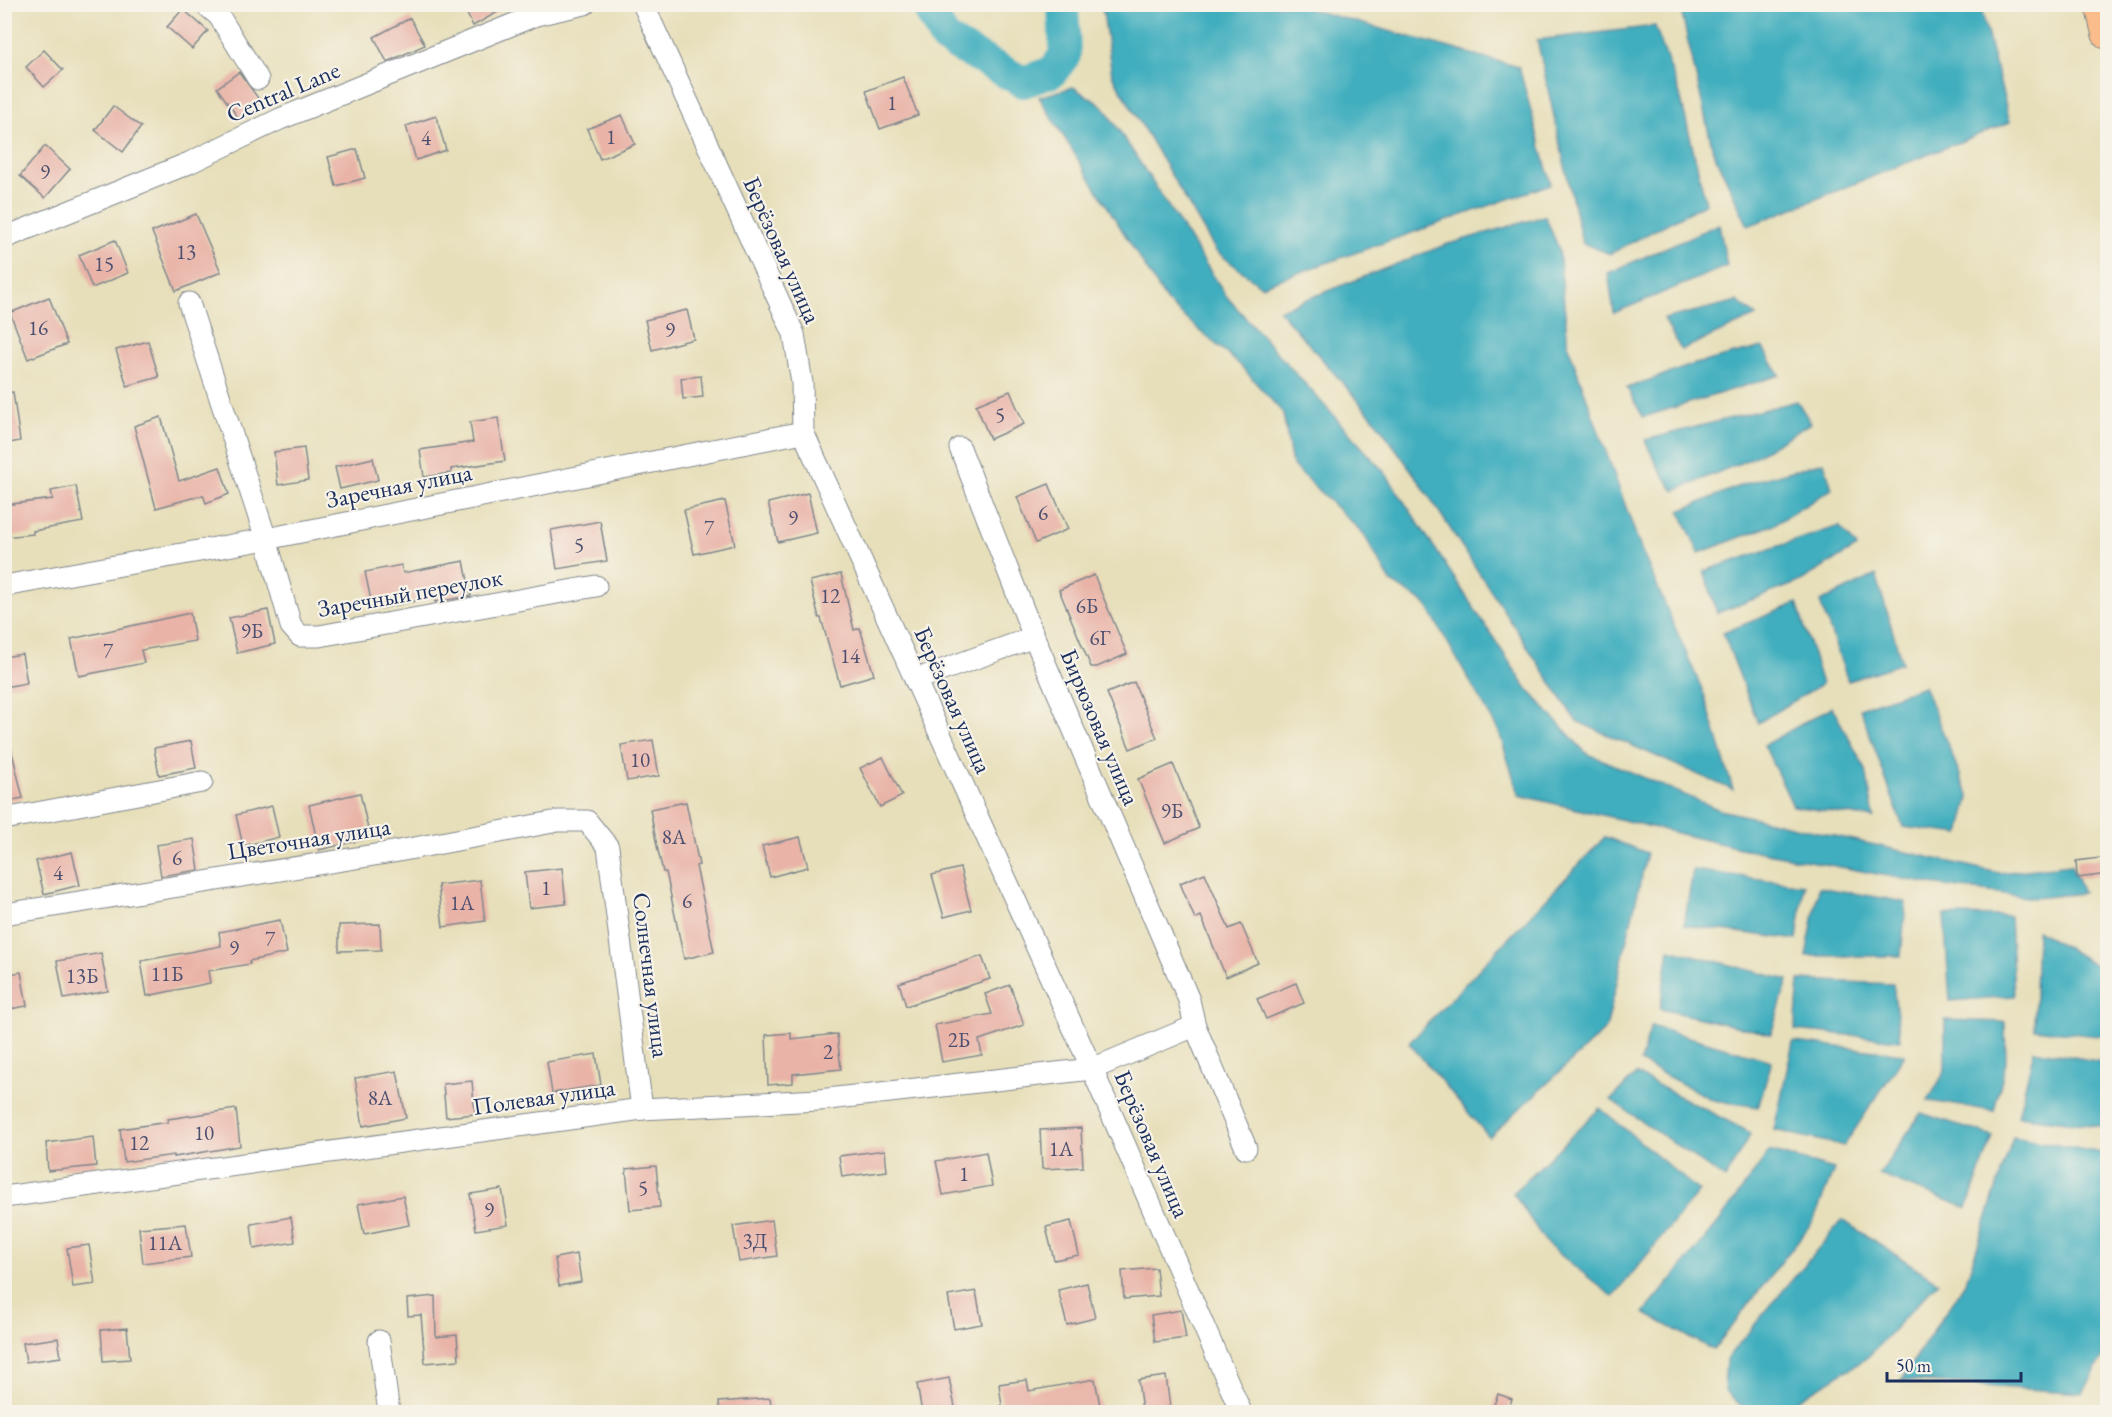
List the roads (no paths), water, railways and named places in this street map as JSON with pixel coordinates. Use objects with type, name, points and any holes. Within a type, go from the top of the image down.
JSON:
[{"type":"highway","points":[[2101,4],[2108,33]]},
{"type":"street","name":"Central Lane","points":[[4,238],[189,162],[280,119],[536,15],[585,4]]},
{"type":"street","name":"Берёзовая улица","points":[[643,4],[794,334],[802,383],[803,432],[1092,1069],[1241,1413]]},
{"type":"street","points":[[219,8],[258,79]]},
{"type":"street","points":[[189,303],[266,539]]},
{"type":"street","name":"Заречная улица","points":[[4,586],[266,539],[803,432]]},
{"type":"street","name":"Бирюзовая улица","points":[[960,448],[1034,637],[1189,1000],[1196,1026],[1246,1148]]},
{"type":"street","name":"Заречный переулок","points":[[266,539],[291,626],[300,636],[319,636],[596,586]]},
{"type":"street","points":[[915,680],[1034,637]]},
{"type":"street","points":[[4,819],[202,782]]},
{"type":"street","name":"Цветочная улица","points":[[4,914],[393,852],[558,821],[587,821],[608,847]]},
{"type":"street","name":"Солнечная улица","points":[[608,847],[642,1109]]},
{"type":"street","points":[[1092,1069],[1196,1026]]},
{"type":"street","name":"Полевая улица","points":[[4,1197],[642,1109],[819,1100],[1092,1069]]},
{"type":"street","points":[[379,1341],[389,1413]]},
{"type":"water","points":[[1683,4],[1980,5],[2010,122],[1748,226],[1713,151],[1680,6]]},
{"type":"water","points":[[1102,5],[1295,5],[1519,67],[1551,184],[1261,286],[1216,251],[1112,75]]},
{"type":"water","points":[[1655,26],[1680,95],[1706,203],[1610,254],[1582,243],[1537,40]]},
{"type":"water","points":[[1073,87],[1104,107],[1227,297],[1386,474],[1527,689],[1586,753],[1720,810],[1999,873],[2071,865],[2083,893],[2035,898],[1930,884],[1735,847],[1519,795],[1499,732],[1425,603],[1391,582],[1363,533],[1292,465],[1283,413],[1240,365],[1167,302],[1039,97]]},
{"type":"water","points":[[1545,216],[1559,249],[1568,346],[1641,549],[1704,694],[1733,790],[1576,721],[1419,481],[1375,420],[1279,310],[1445,245]]},
{"type":"water","points":[[1719,224],[1727,266],[1614,313],[1608,273]]},
{"type":"water","points":[[1737,301],[1756,316],[1681,350],[1664,319]]},
{"type":"water","points":[[1762,347],[1780,375],[1643,417],[1627,388],[1695,364]]},
{"type":"water","points":[[1797,401],[1811,423],[1752,458],[1674,491],[1656,464],[1645,440]]},
{"type":"water","points":[[1824,462],[1832,489],[1775,524],[1699,553],[1680,511],[1744,484]]},
{"type":"water","points":[[1839,526],[1857,547],[1799,582],[1717,613],[1704,571]]},
{"type":"water","points":[[1876,575],[1902,663],[1848,681],[1820,602]]},
{"type":"water","points":[[1797,603],[1822,684],[1758,723],[1723,633]]},
{"type":"water","points":[[1924,686],[1969,797],[1960,834],[1903,827],[1860,708]]},
{"type":"water","points":[[1832,707],[1866,770],[1874,818],[1793,806],[1764,745]]},
{"type":"water","points":[[1605,837],[1647,853],[1606,1029],[1489,1137],[1409,1043]]},
{"type":"water","points":[[1693,870],[1804,885],[1797,940],[1684,925]]},
{"type":"water","points":[[1819,887],[1906,902],[1901,956],[1806,956]]},
{"type":"water","points":[[1944,915],[2010,916],[2014,996],[1950,1001]]},
{"type":"water","points":[[2037,930],[2107,972],[2107,1037],[2034,1029]]},
{"type":"water","points":[[1669,949],[1788,980],[1771,1034],[1660,1009]]},
{"type":"water","points":[[1799,980],[1893,984],[1900,1040],[1795,1030]]},
{"type":"water","points":[[1945,1020],[2005,1022],[2006,1062],[1994,1111],[1928,1101],[1945,1071]]},
{"type":"water","points":[[1651,1026],[1772,1061],[1758,1107],[1713,1100],[1640,1062]]},
{"type":"water","points":[[1793,1042],[1905,1054],[1844,1146],[1774,1130]]},
{"type":"water","points":[[2034,1050],[2107,1063],[2107,1127],[2018,1116]]},
{"type":"water","points":[[1636,1074],[1751,1133],[1725,1179],[1611,1100]]},
{"type":"water","points":[[1600,1108],[1699,1191],[1613,1297],[1547,1244],[1513,1193]]},
{"type":"water","points":[[1921,1113],[1993,1136],[1967,1208],[1879,1175]]},
{"type":"water","points":[[2013,1137],[2107,1154],[2107,1350],[2083,1393],[1901,1380],[1966,1281]]},
{"type":"water","points":[[1769,1151],[1834,1169],[1814,1220],[1713,1350],[1644,1313],[1721,1219]]},
{"type":"water","points":[[1842,1220],[1938,1282],[1866,1359],[1777,1412],[1748,1412],[1724,1390],[1726,1359]]},
{"type":"waterway","points":[[926,4],[945,39],[1023,82],[1052,72],[1065,55],[1063,4]]}]
